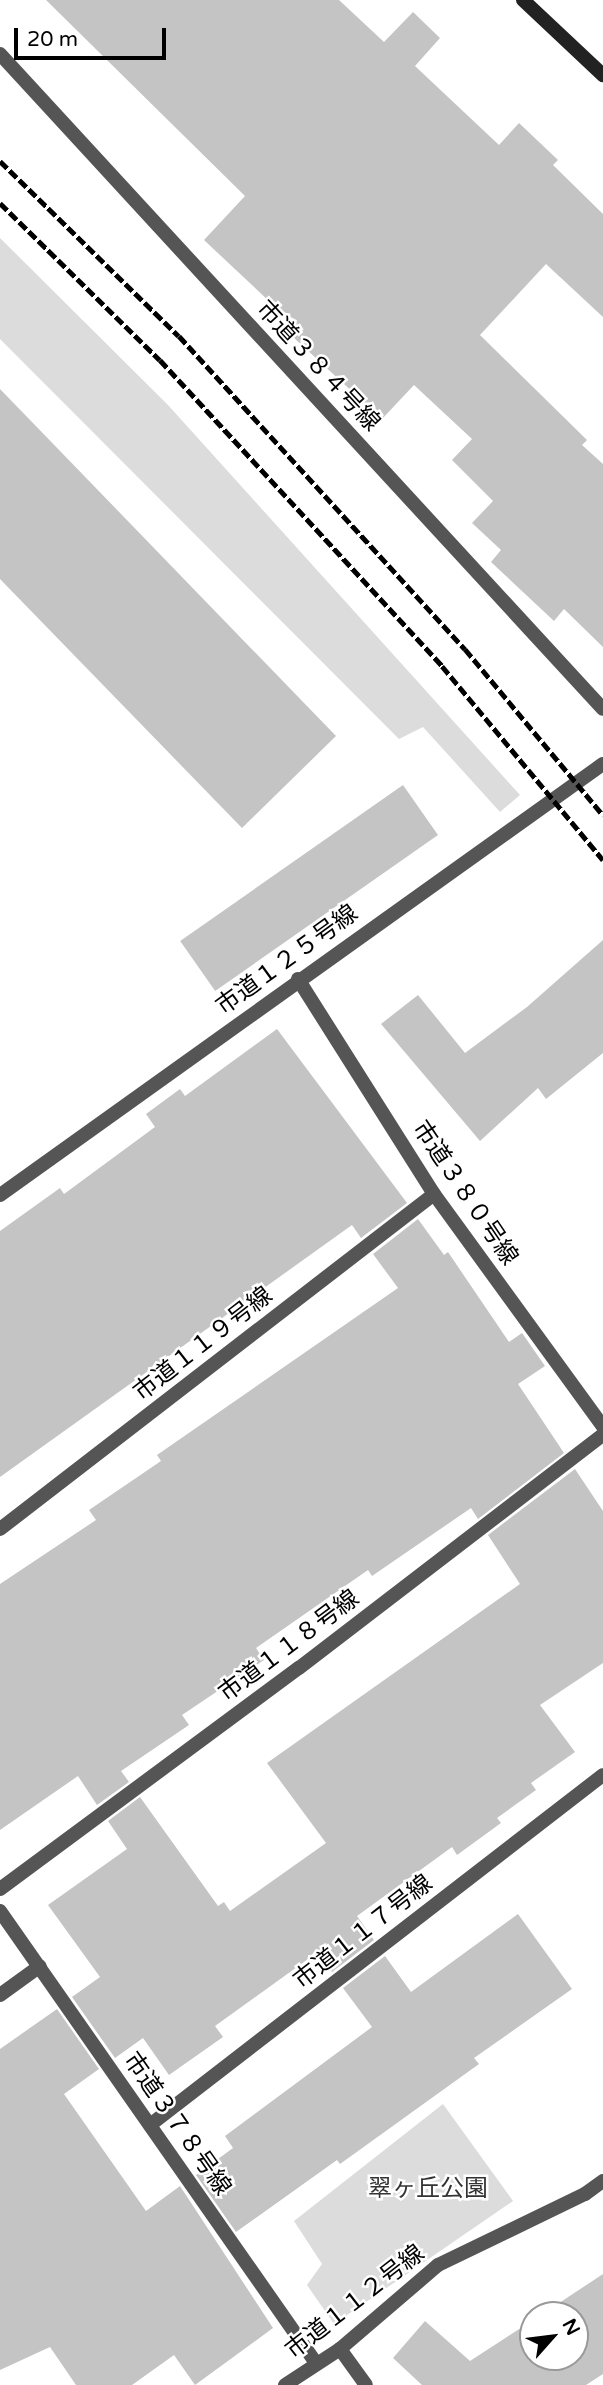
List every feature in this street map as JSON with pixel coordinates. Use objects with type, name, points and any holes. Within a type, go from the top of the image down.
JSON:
[{"type":"street","points":[[523,0],[603,75]]},
{"type":"street","name":"市道３８４号線","points":[[0,54],[603,709]]},
{"type":"street","name":"市道１２５号線","points":[[0,1195],[298,979],[603,764]]},
{"type":"street","name":"市道３８０号線","points":[[298,979],[434,1194],[603,1427]]},
{"type":"street","name":"市道１１９号線","points":[[0,1529],[434,1194]]},
{"type":"street","name":"市道１１８号線","points":[[0,1889],[603,1435]]},
{"type":"street","name":"市道１１７号線","points":[[150,2125],[603,1774]]},
{"type":"street","name":"市道３７８号線","points":[[0,1911],[316,2362]]},
{"type":"street","points":[[0,1995],[40,1966]]},
{"type":"street","name":"市道１１２号線","points":[[285,2385],[316,2362],[340,2349],[438,2265],[585,2194],[603,2181]]},
{"type":"street","points":[[340,2349],[366,2385]]},
{"type":"green space","points":[[0,238],[168,405],[520,795],[500,812],[423,727],[399,739],[0,339]]},
{"type":"green space","name":"翠ヶ丘公園","points":[[443,2104],[513,2201],[334,2324],[307,2285],[322,2264],[294,2221]]},
{"type":"building","points":[[46,0],[339,0],[384,42],[413,12],[440,38],[415,66],[499,145],[519,123],[558,160],[553,165],[603,214],[603,317],[546,264],[480,335],[587,440],[582,445],[603,464],[603,647],[564,609],[554,621],[491,562],[501,550],[472,523],[493,501],[452,460],[472,439],[414,385],[382,419],[280,325],[287,318],[204,240],[245,196]]},
{"type":"building","points":[[0,389],[336,736],[242,828],[0,579]]},
{"type":"building","points":[[403,785],[438,835],[215,991],[180,941]]},
{"type":"building","points":[[603,940],[603,1053],[546,1099],[538,1088],[480,1141],[381,1024],[418,995],[465,1053],[527,1007]]},
{"type":"building","points":[[277,1029],[407,1203],[361,1238],[352,1225],[0,1477],[0,1231],[60,1188],[64,1194],[155,1127],[146,1114],[180,1089],[185,1096]]},
{"type":"building","points":[[418,1219],[444,1255],[448,1252],[509,1342],[522,1333],[545,1366],[518,1384],[564,1453],[478,1519],[471,1508],[372,1576],[368,1570],[256,1648],[264,1660],[182,1715],[189,1725],[121,1771],[129,1782],[97,1805],[78,1776],[0,1830],[0,1584],[96,1520],[89,1510],[161,1461],[157,1455],[398,1288],[373,1254]]},
{"type":"building","points":[[575,1469],[603,1511],[603,1663],[540,1705],[575,1752],[531,1783],[536,1790],[497,1818],[501,1823],[457,1855],[452,1847],[357,1916],[374,1940],[332,1972],[315,1954],[215,2026],[223,2037],[169,2075],[143,2038],[115,2058],[72,1997],[100,1977],[48,1905],[127,1849],[108,1821],[140,1797],[218,1906],[224,1902],[230,1911],[326,1843],[267,1763],[520,1584],[488,1535]]},
{"type":"building","points":[[518,1914],[572,1989],[474,2058],[479,2064],[340,2164],[337,2160],[236,2232],[196,2175],[233,2148],[225,2136],[372,2027],[343,1988],[385,1956],[411,1992]]},
{"type":"building","points":[[57,2009],[99,2069],[64,2094],[146,2211],[180,2186],[273,2328],[195,2385],[174,2355],[132,2385],[76,2385],[50,2347],[0,2370],[0,2049]]},
{"type":"building","points":[[603,2274],[603,2374],[586,2385],[422,2385],[393,2358],[425,2321],[470,2361],[519,2329],[519,2371],[589,2371],[589,2301],[562,2301]]},
{"type":"railway","points":[[0,161],[179,336],[465,649],[603,815]]},
{"type":"railway","points":[[0,203],[160,360],[442,666],[603,860]]}]
